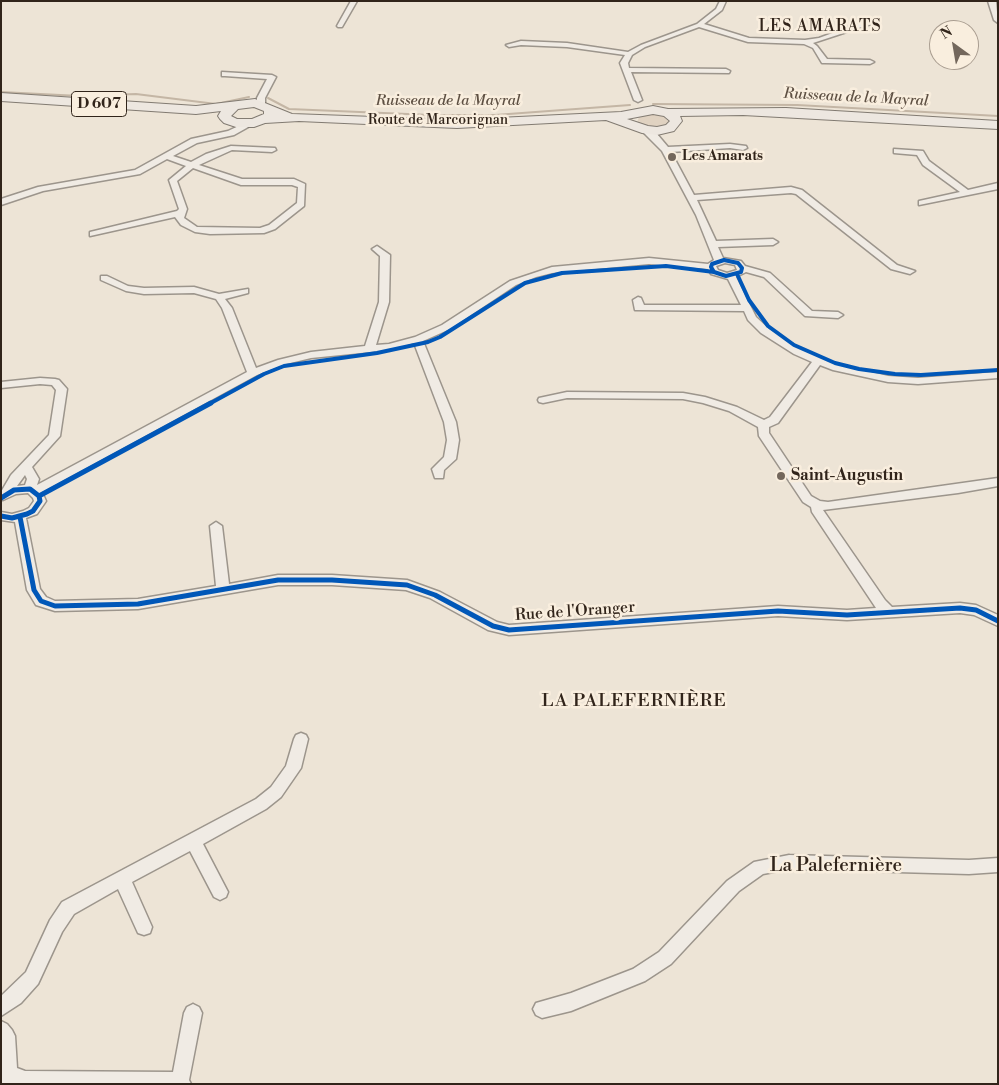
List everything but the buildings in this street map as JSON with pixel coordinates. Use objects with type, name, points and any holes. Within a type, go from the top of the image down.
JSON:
[{"type":"main road","name":"D 607","points":[[1,97],[196,110],[234,106]]},
{"type":"main road","points":[[248,103],[265,107],[248,124],[226,118],[228,109],[234,106],[248,103]]},
{"type":"main road","name":"Route de Marcorignan","points":[[265,107],[299,116],[406,123],[457,124],[577,118],[611,119],[634,112]]},
{"type":"main road","name":"D 607","points":[[196,110],[226,118]]},
{"type":"main road","points":[[670,121],[653,110],[634,112],[646,130],[670,121],[718,112],[786,112],[998,125]]},
{"type":"street","points":[[340,26],[354,1]]},
{"type":"street","points":[[634,112],[624,63],[629,54],[643,46],[700,25],[719,10],[723,1],[716,1]]},
{"type":"street","points":[[992,1],[998,20]]},
{"type":"street","points":[[700,25],[748,40],[805,42],[820,40],[869,23]]},
{"type":"street","points":[[805,42],[815,47],[825,60],[870,62]]},
{"type":"street","points":[[509,45],[567,45],[629,54]]},
{"type":"street","points":[[626,70],[726,71]]},
{"type":"street","points":[[225,74],[272,77],[265,107]]},
{"type":"street","points":[[218,135],[228,128],[226,118]]},
{"type":"street","points":[[670,121],[662,137],[664,147],[691,198],[712,244],[717,274],[731,276],[737,274],[742,268]]},
{"type":"street","points":[[1,202],[49,187],[137,172],[194,141],[231,133],[248,124]]},
{"type":"street","points":[[646,130],[664,147],[730,146],[743,148]]},
{"type":"street","points":[[166,156],[192,165],[242,182],[297,182],[302,186],[303,200],[301,204],[272,227],[261,230],[210,231],[195,229],[184,223],[179,218],[183,209],[173,180],[178,174],[192,165],[231,148],[272,150]]},
{"type":"street","points":[[898,151],[920,153],[926,163],[967,192]]},
{"type":"street","points":[[922,203],[998,186]]},
{"type":"street","points":[[691,198],[791,190],[799,192],[894,267],[910,271]]},
{"type":"street","points":[[93,234],[180,213]]},
{"type":"street","points":[[712,244],[773,242]]},
{"type":"street","points":[[370,348],[384,302],[385,256],[377,249]]},
{"type":"street","points":[[4,496],[22,489],[33,490],[253,373],[282,362],[312,355],[390,346],[418,340],[446,327],[513,283],[552,270],[649,261],[715,264],[734,262],[742,268],[767,275],[809,314],[838,315]]},
{"type":"street","points":[[731,276],[752,318],[765,331],[782,343],[818,361],[853,373],[888,379],[918,381],[998,375]]},
{"type":"street","points":[[104,278],[126,288],[144,291],[194,290],[218,297],[245,291]]},
{"type":"street","points":[[218,297],[227,308],[253,373]]},
{"type":"street","points":[[638,300],[639,308],[746,308]]},
{"type":"street","points":[[418,340],[450,422],[453,440],[450,459],[438,469],[438,475]]},
{"type":"street","points":[[764,425],[774,420],[818,361]]},
{"type":"street","points":[[1,385],[40,381],[55,382],[62,389],[54,436],[15,478],[4,496]]},
{"type":"street","points":[[543,400],[567,395],[683,396],[705,400],[732,409],[764,425]]},
{"type":"street","points":[[764,425],[763,433],[807,499],[817,505],[828,506],[958,490],[998,482]]},
{"type":"street","points":[[1,516],[20,517],[38,506],[40,496],[33,490],[33,479],[26,466]]},
{"type":"street","points":[[817,505],[816,509],[880,604],[889,612]]},
{"type":"street","name":"Rue de l'Oranger","points":[[20,517],[34,590],[41,601],[55,606],[138,604],[278,580],[332,580],[407,585],[435,595],[493,626],[510,630],[778,611],[847,615],[960,608],[976,610],[998,621]]},
{"type":"street","points":[[216,526],[223,588]]},
{"type":"street","points":[[1,1007],[15,997],[32,978],[56,926],[68,908],[261,804],[276,792],[293,768],[301,740]]},
{"type":"street","points":[[193,841],[220,892]]},
{"type":"street","name":"La Palefernière","points":[[542,1009],[571,1002],[640,974],[665,958],[733,886],[760,867],[790,862],[969,867],[998,865]]},
{"type":"street","points":[[122,879],[144,927]]},
{"type":"street","points":[[1,1030],[6,1036],[7,1079],[181,1082],[194,1013]]},
{"type":"shaded area","points":[[653,114],[663,116],[669,122],[665,126],[648,128],[637,123],[639,117]]},
{"type":"waterway","name":"Ruisseau de la Mayral","points":[[1,92],[80,96],[136,94],[216,104],[249,97]]},
{"type":"waterway","name":"Ruisseau de la Mayral","points":[[268,98],[289,109],[431,115],[495,115],[630,105]]},
{"type":"waterway","name":"Ruisseau de la Mayral","points":[[653,104],[797,105],[998,116]]},
{"type":"cycle path","points":[[724,260],[738,263],[742,268],[741,272],[726,276],[714,272],[711,267],[712,264],[724,260]]},
{"type":"cycle path","points":[[39,496],[264,374],[284,366],[303,362],[377,353],[428,342],[440,337],[525,283],[562,273],[666,266],[714,272]]},
{"type":"cycle path","points":[[737,274],[749,300],[768,326],[794,345],[835,363],[859,369],[895,374],[921,375],[998,370]]},
{"type":"cycle path","points":[[1,498],[14,490],[30,489],[39,496],[40,501],[33,511],[27,514],[12,518],[1,516]]},
{"type":"cycle path","points":[[20,517],[34,590],[41,601],[55,606],[138,604],[278,580],[332,580],[407,585],[435,595],[493,626],[509,630],[778,611],[847,615],[960,608],[976,610],[998,621]]},
{"type":"place","name":"Les Amarats","points":[[672,157]]},
{"type":"place","name":"Saint-Augustin","points":[[781,476]]},
{"type":"district","name":"LES AMARATS","points":[[820,27]]},
{"type":"district","name":"LA PALEFERNIÈRE","points":[[634,702]]}]
